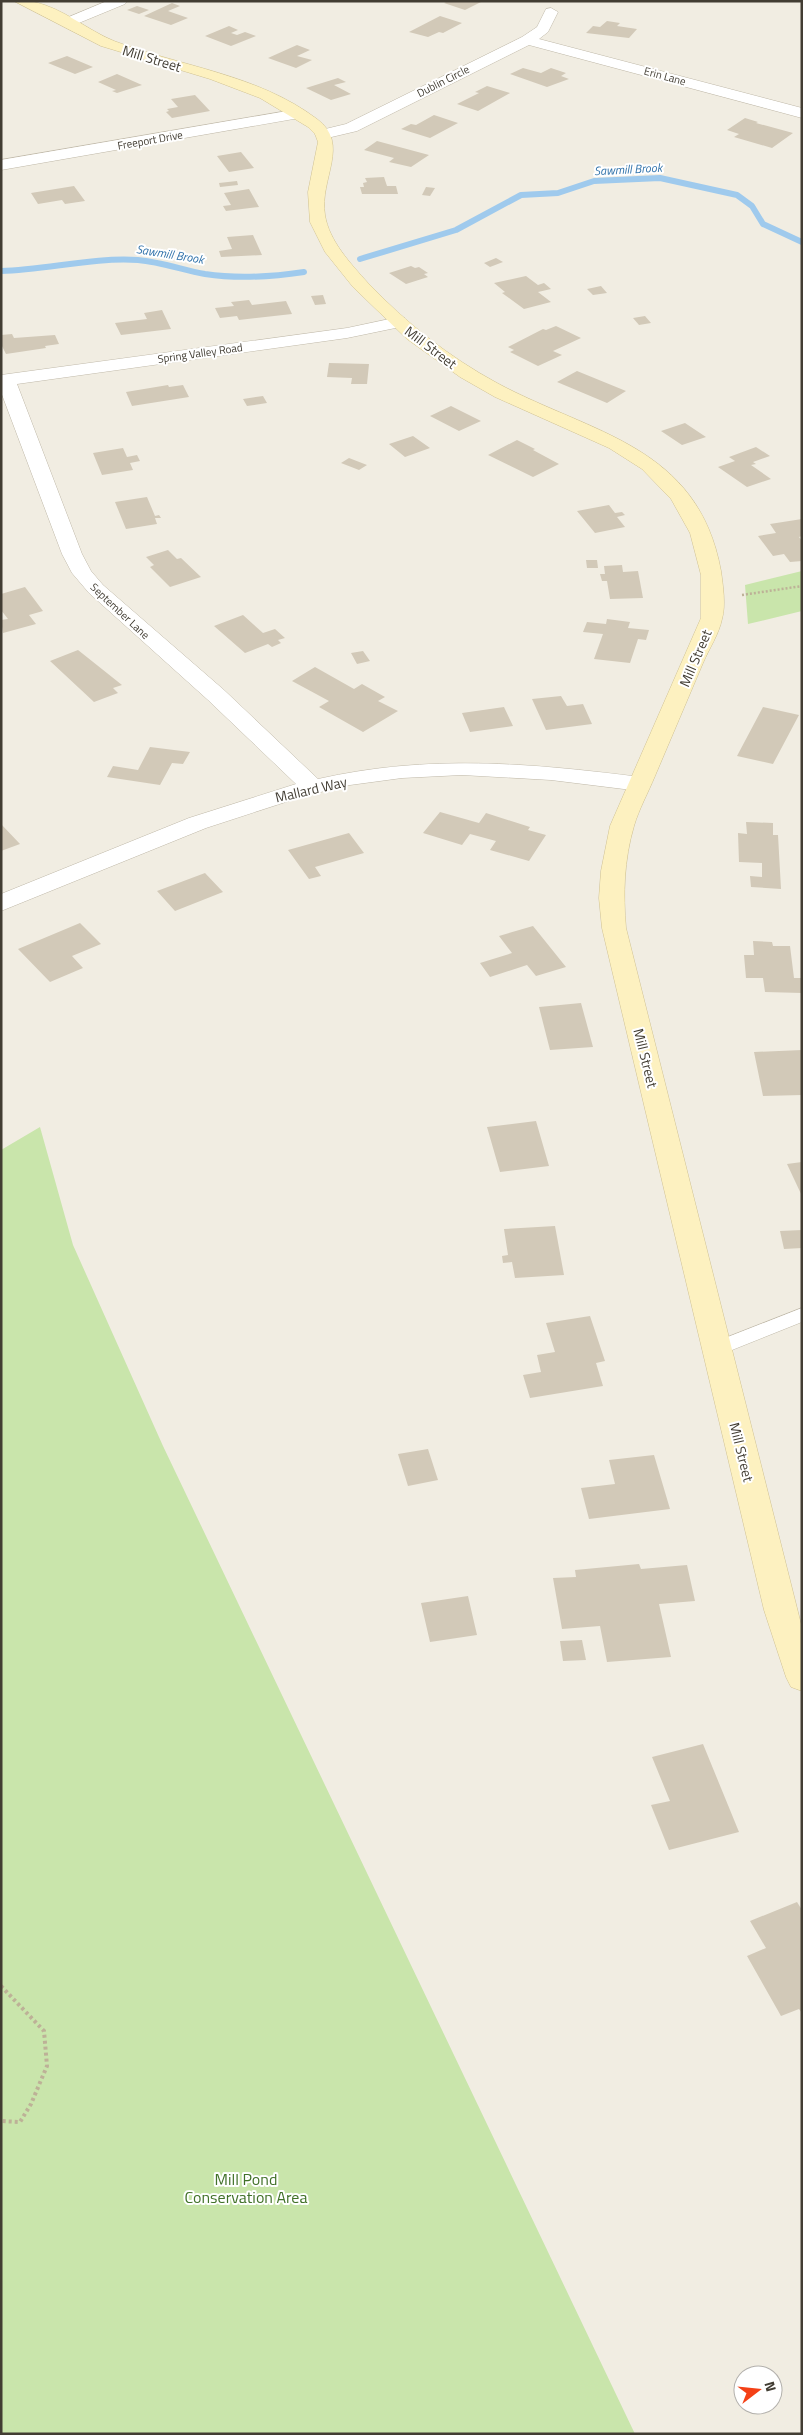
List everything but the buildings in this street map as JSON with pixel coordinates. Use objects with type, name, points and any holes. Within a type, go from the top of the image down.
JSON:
[{"type":"street","name":"Mill Street","points":[[21,1],[69,22],[113,46],[261,92],[299,114],[323,134],[326,146],[316,196],[318,224],[336,254],[354,276],[398,322],[446,360],[482,383],[638,457],[658,473],[687,509],[703,539],[712,569],[714,600],[712,618],[706,636],[622,826],[613,871],[611,898],[614,928],[780,1610],[802,1678]]},
{"type":"street","points":[[69,22],[120,1]]},
{"type":"street","name":"Dublin Circle","points":[[323,134],[351,128],[528,40],[543,29],[552,12]]},
{"type":"street","name":"Erin Lane","points":[[528,40],[802,113]]},
{"type":"street","name":"Freeport Drive","points":[[1,165],[299,114]]},
{"type":"street","name":"Spring Valley Road","points":[[4,381],[348,333],[398,322]]},
{"type":"street","name":"September Lane","points":[[4,381],[72,554],[82,573],[106,598],[236,714],[313,787]]},
{"type":"street","name":"Mallard Way","points":[[1,903],[203,821],[246,806],[313,787],[402,771],[486,768],[640,784]]},
{"type":"lane","points":[[717,1349],[802,1315]]},
{"type":"path","points":[[714,600],[802,586]]},
{"type":"path","points":[[1,1986],[44,2031],[48,2066],[20,2122],[1,2122]]},
{"type":"green space","points":[[802,571],[802,611],[748,624],[745,585]]},
{"type":"green space","name":"Mill Pond Conservation Area","points":[[40,1127],[73,1245],[163,1446],[635,2434],[1,2434],[1,1150]]},
{"type":"waterway","name":"Sawmill Brook","points":[[360,259],[456,230],[521,195],[558,193],[594,181],[660,178],[737,195],[752,206],[763,224],[802,242]]},
{"type":"waterway","name":"Sawmill Brook","points":[[1,271],[104,260],[138,260],[205,274],[242,277],[304,272]]}]
